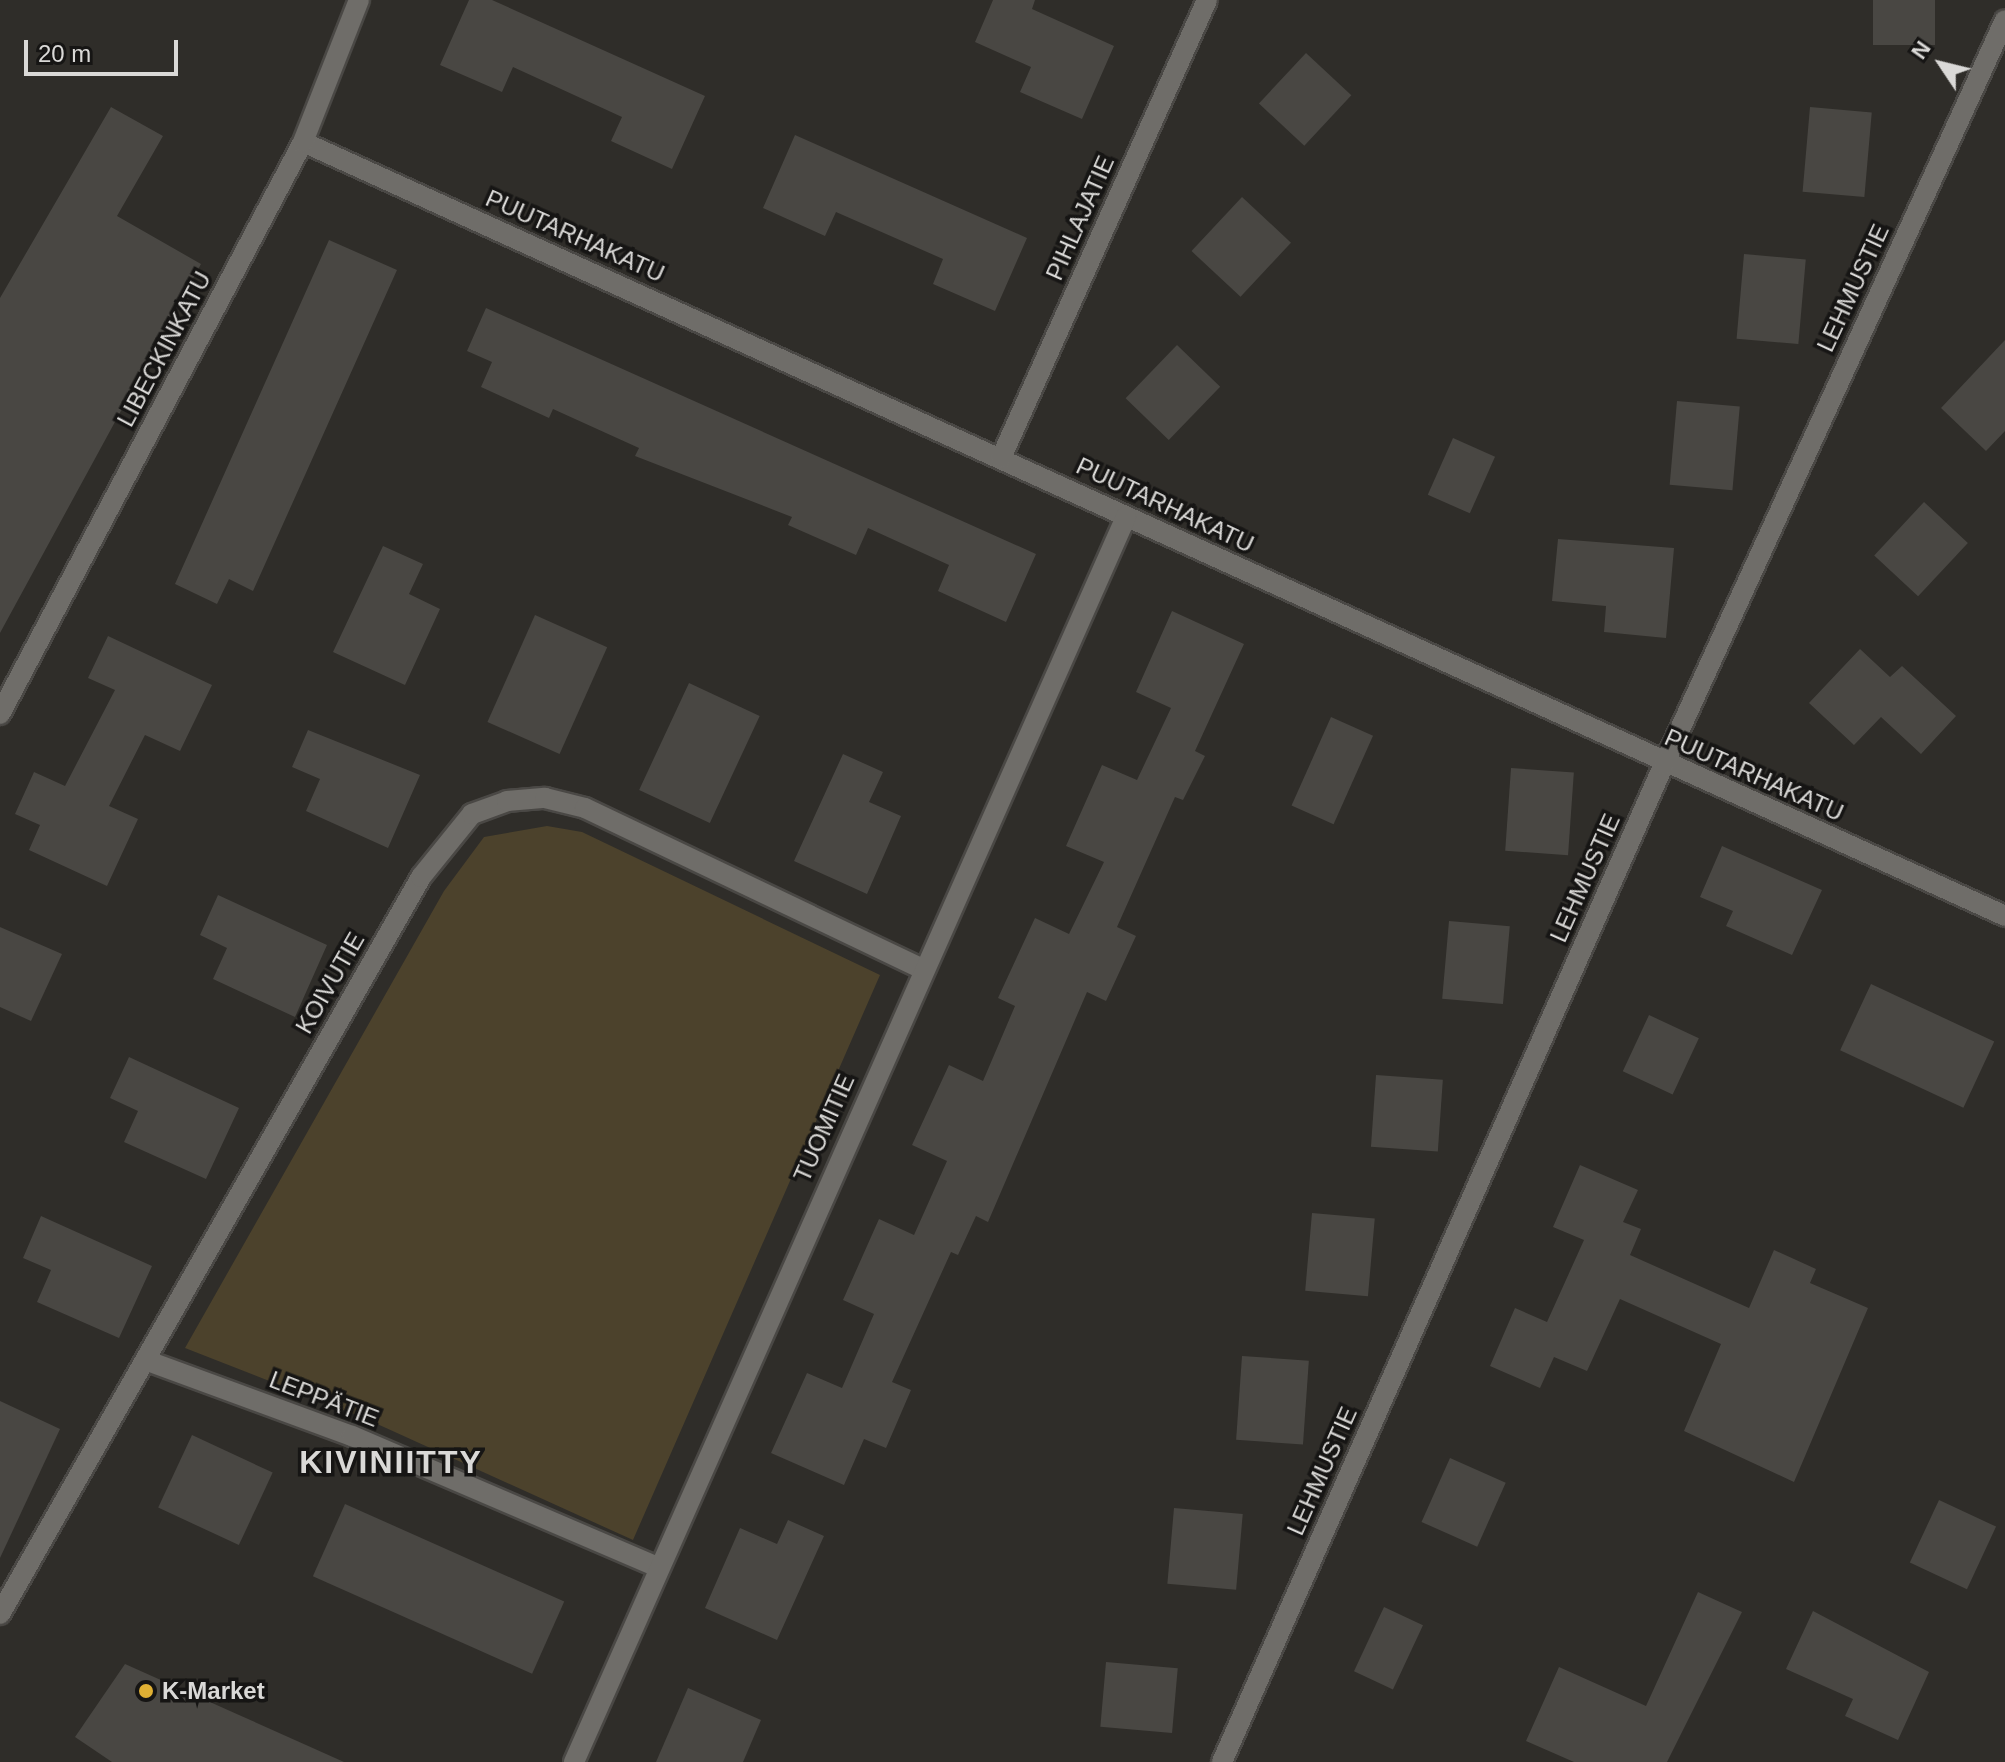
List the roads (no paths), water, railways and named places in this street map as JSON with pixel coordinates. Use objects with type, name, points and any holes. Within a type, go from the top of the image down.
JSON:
[{"type":"street","name":"LIBECKINKATU","points":[[0,714],[303,142],[359,0]]},
{"type":"street","name":"PIHLAJATIE","points":[[1001,458],[1207,0]]},
{"type":"street","name":"LEHMUSTIE","points":[[1222,1762],[1664,764],[2005,20]]},
{"type":"street","name":"PUUTARHAKATU","points":[[303,142],[1001,458],[1664,764],[2005,916]]},
{"type":"street","name":"TUOMITIE","points":[[574,1762],[656,1566],[1126,517]]},
{"type":"street","name":"KOIVUTIE","points":[[0,1614],[148,1361],[421,877],[472,814],[507,801],[545,798],[585,808],[924,970]]},
{"type":"street","name":"LEPPÄTIE","points":[[148,1361],[352,1436],[656,1566]]},
{"type":"place","name":"K-Market","points":[[146,1691]]},
{"type":"district","name":"KIVINIITTY","points":[[391,1462]]}]
